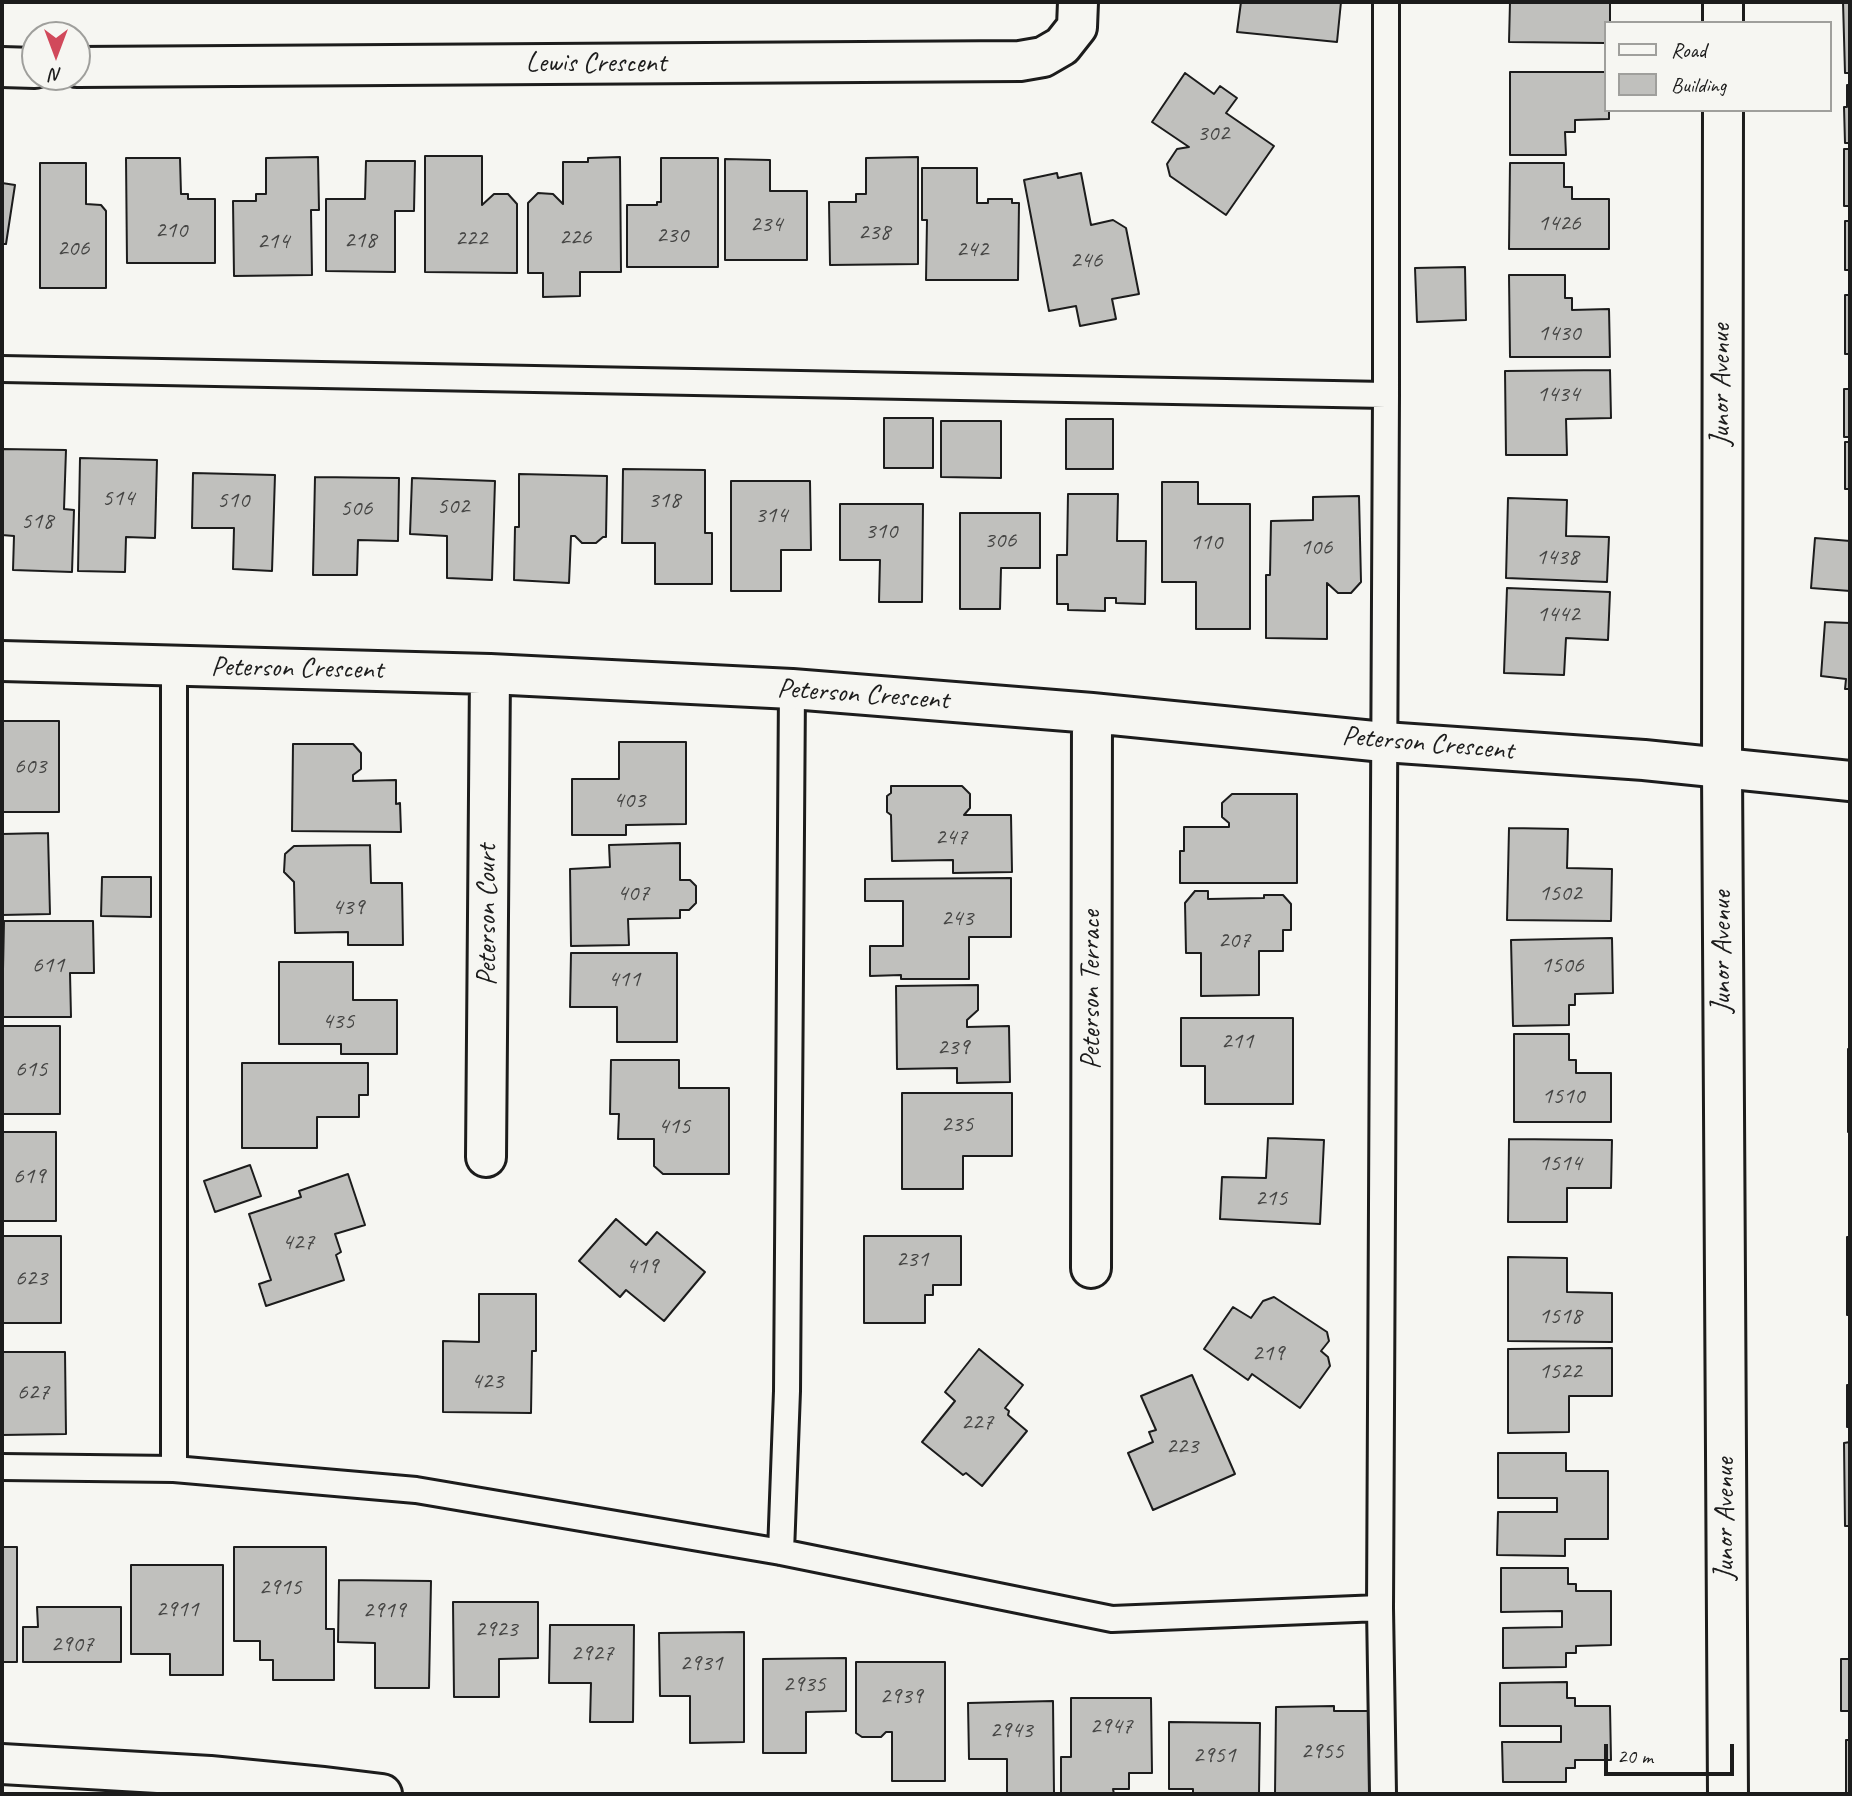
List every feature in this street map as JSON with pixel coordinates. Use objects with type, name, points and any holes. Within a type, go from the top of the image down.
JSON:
[{"type":"street","name":"Lewis Crescent","points":[[91,67],[1020,61],[1043,57],[1062,46],[1077,27],[1078,2]]},
{"type":"street","points":[[1723,2],[1723,21]]},
{"type":"street","points":[[2,68],[21,68]]},
{"type":"street","name":"Junor Avenue","points":[[1723,112],[1722,769],[1728,1794]]},
{"type":"street","name":"Peterson Crescent","points":[[2,661],[490,674],[792,690],[1092,713],[1384,741],[1644,760],[1850,781]]},
{"type":"street","name":"Peterson Court","points":[[486,1157],[490,674]]},
{"type":"street","name":"Peterson Terrace","points":[[1091,1268],[1092,713]]},
{"type":"street","points":[[2,1764],[209,1785],[323,1787],[382,1794]]},
{"type":"lane","points":[[1383,1794],[1380,1608],[1386,2]]},
{"type":"lane","points":[[2,369],[1386,395]]},
{"type":"lane","points":[[174,666],[174,1469]]},
{"type":"lane","points":[[781,1552],[787,1391],[792,690]]},
{"type":"lane","points":[[2,1467],[174,1469],[416,1490],[781,1552],[1112,1619],[1380,1608]]},
{"type":"building","points":[[1241,2],[1341,2],[1337,42],[1237,32]]},
{"type":"building","points":[[1510,2],[1610,2],[1610,21],[1604,21],[1604,43],[1509,42]]},
{"type":"building","points":[[1843,2],[1850,2],[1850,73],[1845,73]]},
{"type":"building","points":[[1510,72],[1604,72],[1604,112],[1609,112],[1609,119],[1575,120],[1575,132],[1565,132],[1566,155],[1510,155]]},
{"type":"building","points":[[1185,73],[1214,94],[1220,86],[1237,98],[1226,113],[1274,146],[1226,215],[1170,176],[1167,164],[1177,149],[1189,147],[1152,122]]},
{"type":"building","points":[[1847,85],[1850,85],[1850,143],[1845,143],[1844,107],[1847,107]]},
{"type":"building","points":[[1844,149],[1850,149],[1850,206],[1844,206]]},
{"type":"building","points":[[425,156],[482,156],[482,205],[494,194],[508,194],[517,204],[517,273],[425,272]]},
{"type":"building","points":[[318,157],[319,210],[311,210],[312,275],[234,276],[233,201],[256,201],[256,194],[266,194],[266,158]]},
{"type":"building","points":[[620,157],[621,272],[580,272],[580,296],[543,297],[543,273],[528,273],[528,203],[538,193],[553,194],[563,204],[563,162],[588,162],[588,158]]},
{"type":"building","points":[[918,157],[918,264],[830,265],[829,202],[856,202],[856,194],[866,194],[866,158]]},
{"type":"building","points":[[126,158],[180,158],[181,194],[188,194],[188,199],[215,199],[215,263],[127,263]]},
{"type":"building","points":[[661,158],[718,158],[718,267],[627,267],[627,205],[657,205],[657,202],[661,202]]},
{"type":"building","points":[[725,159],[770,160],[770,191],[807,191],[807,260],[725,260]]},
{"type":"building","points":[[366,161],[415,161],[414,211],[395,211],[395,272],[326,271],[326,199],[365,199]]},
{"type":"building","points":[[40,163],[86,163],[86,204],[101,205],[106,211],[106,288],[40,288]]},
{"type":"building","points":[[1510,163],[1564,163],[1564,187],[1572,187],[1572,199],[1609,199],[1609,249],[1509,249]]},
{"type":"building","points":[[922,168],[977,168],[977,203],[988,203],[988,199],[1012,199],[1012,203],[1019,203],[1018,280],[926,280],[927,220],[922,220]]},
{"type":"building","points":[[1057,173],[1058,178],[1081,173],[1091,225],[1113,220],[1126,228],[1139,294],[1112,299],[1116,319],[1080,326],[1076,306],[1049,311],[1024,180]]},
{"type":"building","points":[[2,183],[15,185],[6,244],[2,244]]},
{"type":"building","points":[[1845,221],[1850,221],[1850,270],[1845,270]]},
{"type":"building","points":[[1465,267],[1466,320],[1417,322],[1415,268]]},
{"type":"building","points":[[1509,275],[1565,275],[1565,298],[1572,298],[1572,310],[1609,309],[1610,357],[1510,357]]},
{"type":"building","points":[[1845,295],[1850,295],[1850,354],[1845,354]]},
{"type":"building","points":[[1610,370],[1611,418],[1566,419],[1567,455],[1506,455],[1505,371]]},
{"type":"building","points":[[1844,389],[1850,389],[1850,437],[1844,437]]},
{"type":"building","points":[[884,418],[933,418],[933,468],[884,468]]},
{"type":"building","points":[[1066,419],[1113,419],[1113,469],[1066,469]]},
{"type":"building","points":[[941,421],[1001,421],[1001,478],[941,477]]},
{"type":"building","points":[[1845,442],[1850,442],[1850,489],[1845,489]]},
{"type":"building","points":[[2,449],[66,450],[64,509],[74,510],[72,572],[13,570],[14,536],[2,535]]},
{"type":"building","points":[[80,458],[157,460],[155,538],[126,537],[125,572],[78,571]]},
{"type":"building","points":[[623,469],[705,470],[705,533],[712,533],[712,584],[655,584],[655,543],[622,543]]},
{"type":"building","points":[[193,473],[275,475],[272,571],[233,569],[234,528],[192,528]]},
{"type":"building","points":[[519,474],[607,476],[606,537],[596,543],[582,543],[575,536],[571,536],[569,583],[514,580],[515,527],[519,527]]},
{"type":"building","points":[[315,477],[399,478],[398,541],[358,540],[357,575],[313,575]]},
{"type":"building","points":[[412,478],[495,481],[492,580],[447,578],[447,536],[410,534]]},
{"type":"building","points":[[731,481],[810,481],[811,550],[781,550],[781,591],[731,591]]},
{"type":"building","points":[[1162,482],[1198,482],[1198,504],[1250,504],[1250,629],[1196,629],[1196,582],[1162,582]]},
{"type":"building","points":[[1068,494],[1118,494],[1117,541],[1146,541],[1145,604],[1116,603],[1116,598],[1105,598],[1105,611],[1068,610],[1068,604],[1057,604],[1057,555],[1067,555]]},
{"type":"building","points":[[1359,496],[1361,582],[1351,593],[1338,593],[1327,583],[1327,639],[1266,638],[1266,575],[1270,575],[1271,521],[1313,520],[1313,497]]},
{"type":"building","points":[[1508,498],[1567,500],[1566,536],[1609,537],[1607,582],[1506,578]]},
{"type":"building","points":[[840,504],[923,504],[922,602],[879,602],[880,560],[840,560]]},
{"type":"building","points":[[960,513],[1040,513],[1040,568],[1001,568],[1000,609],[960,609]]},
{"type":"building","points":[[1815,538],[1850,541],[1850,591],[1811,588]]},
{"type":"building","points":[[1507,588],[1610,592],[1608,640],[1566,638],[1564,675],[1504,673]]},
{"type":"building","points":[[1825,622],[1850,623],[1850,689],[1845,689],[1846,679],[1821,676]]},
{"type":"building","points":[[2,721],[59,721],[59,812],[2,812]]},
{"type":"building","points":[[619,742],[686,742],[686,824],[626,825],[626,835],[572,835],[572,779],[619,779]]},
{"type":"building","points":[[293,744],[353,744],[361,753],[361,769],[353,775],[353,781],[396,780],[396,804],[400,803],[401,832],[292,831]]},
{"type":"building","points":[[891,786],[962,786],[970,794],[970,808],[964,815],[1011,815],[1012,872],[953,873],[953,860],[892,861],[891,815],[887,812],[887,796],[891,793]]},
{"type":"building","points":[[1232,794],[1297,794],[1297,883],[1180,883],[1180,851],[1184,851],[1184,827],[1229,827],[1229,823],[1222,817],[1222,803]]},
{"type":"building","points":[[1509,828],[1568,829],[1567,868],[1612,869],[1611,921],[1507,920]]},
{"type":"building","points":[[48,833],[50,914],[2,915],[2,834]]},
{"type":"building","points":[[680,843],[680,880],[690,880],[696,886],[696,903],[689,910],[680,910],[680,918],[628,919],[629,945],[571,946],[570,869],[610,867],[609,845]]},
{"type":"building","points":[[370,845],[371,883],[402,883],[403,945],[348,945],[348,932],[295,933],[294,882],[284,872],[285,854],[294,846]]},
{"type":"building","points":[[102,877],[151,877],[151,917],[101,916]]},
{"type":"building","points":[[1011,878],[1011,937],[969,937],[969,979],[870,976],[870,946],[903,946],[903,901],[865,901],[865,879]]},
{"type":"building","points":[[1195,891],[1208,891],[1208,899],[1283,895],[1291,904],[1291,930],[1283,930],[1283,951],[1259,951],[1259,995],[1201,996],[1201,953],[1186,953],[1185,903]]},
{"type":"building","points":[[4,921],[93,921],[94,973],[70,973],[71,1017],[2,1017]]},
{"type":"building","points":[[1612,938],[1613,993],[1575,994],[1575,1005],[1569,1005],[1569,1025],[1513,1026],[1511,940]]},
{"type":"building","points":[[571,953],[677,953],[677,1042],[617,1042],[617,1007],[570,1007]]},
{"type":"building","points":[[279,962],[353,962],[353,1000],[397,1000],[397,1054],[341,1054],[341,1044],[279,1044]]},
{"type":"building","points":[[978,985],[978,1010],[967,1020],[967,1027],[1009,1026],[1010,1082],[957,1083],[957,1068],[897,1069],[896,986]]},
{"type":"building","points":[[1181,1018],[1293,1018],[1293,1104],[1205,1104],[1205,1066],[1181,1066]]},
{"type":"building","points":[[2,1026],[60,1026],[60,1114],[2,1114]]},
{"type":"building","points":[[1514,1034],[1569,1034],[1569,1060],[1576,1060],[1576,1073],[1611,1073],[1611,1122],[1514,1122]]},
{"type":"building","points":[[1850,1049],[1850,1132],[1848,1132]]},
{"type":"building","points":[[611,1060],[679,1060],[679,1088],[729,1088],[729,1174],[663,1174],[654,1166],[654,1139],[618,1139],[619,1114],[610,1114]]},
{"type":"building","points":[[242,1063],[368,1063],[368,1095],[359,1095],[359,1117],[317,1117],[317,1148],[242,1148]]},
{"type":"building","points":[[902,1093],[1012,1093],[1012,1156],[963,1156],[963,1189],[902,1189]]},
{"type":"building","points":[[2,1132],[56,1132],[56,1221],[2,1221]]},
{"type":"building","points":[[1268,1138],[1324,1140],[1320,1224],[1220,1219],[1222,1177],[1266,1178]]},
{"type":"building","points":[[1509,1139],[1612,1140],[1611,1188],[1567,1188],[1567,1222],[1508,1222]]},
{"type":"building","points":[[250,1165],[261,1196],[215,1212],[204,1181]]},
{"type":"building","points":[[348,1174],[365,1225],[335,1234],[341,1252],[336,1255],[344,1280],[266,1306],[259,1284],[271,1280],[249,1214],[301,1197],[299,1191]]},
{"type":"building","points":[[616,1219],[646,1245],[657,1232],[705,1272],[664,1321],[626,1290],[620,1297],[579,1261]]},
{"type":"building","points":[[2,1236],[61,1236],[61,1323],[2,1323]]},
{"type":"building","points":[[864,1236],[961,1236],[961,1285],[933,1285],[933,1295],[925,1295],[925,1323],[864,1323]]},
{"type":"building","points":[[1847,1237],[1850,1237],[1850,1315],[1847,1315]]},
{"type":"building","points":[[1508,1257],[1567,1258],[1567,1292],[1612,1293],[1612,1342],[1508,1341]]},
{"type":"building","points":[[479,1294],[536,1294],[536,1351],[532,1351],[531,1413],[443,1412],[443,1341],[479,1342]]},
{"type":"building","points":[[1274,1297],[1327,1332],[1329,1341],[1321,1351],[1328,1357],[1330,1366],[1300,1408],[1252,1374],[1248,1380],[1204,1349],[1233,1307],[1251,1318],[1263,1301]]},
{"type":"building","points":[[1612,1348],[1612,1396],[1569,1396],[1569,1432],[1508,1433],[1508,1349]]},
{"type":"building","points":[[979,1349],[1023,1385],[1005,1408],[1009,1411],[1008,1415],[1027,1431],[982,1486],[966,1473],[963,1475],[922,1442],[955,1401],[945,1392]]},
{"type":"building","points":[[2,1352],[65,1352],[66,1434],[2,1435]]},
{"type":"building","points":[[1192,1375],[1235,1474],[1153,1510],[1128,1453],[1153,1442],[1149,1432],[1156,1430],[1141,1396]]},
{"type":"building","points":[[1847,1385],[1850,1385],[1850,1427],[1847,1427]]},
{"type":"building","points":[[1850,1442],[1850,1526],[1845,1526],[1844,1443]]},
{"type":"building","points":[[1498,1453],[1566,1453],[1566,1471],[1608,1471],[1608,1539],[1565,1539],[1565,1556],[1497,1555],[1498,1512],[1557,1512],[1557,1498],[1498,1498]]},
{"type":"building","points":[[2,1547],[17,1547],[17,1662],[2,1662]]},
{"type":"building","points":[[234,1547],[326,1547],[326,1629],[334,1629],[334,1680],[273,1680],[273,1660],[260,1660],[260,1641],[234,1641]]},
{"type":"building","points":[[131,1565],[223,1565],[223,1675],[170,1675],[170,1654],[131,1654]]},
{"type":"building","points":[[1501,1568],[1568,1568],[1568,1584],[1576,1584],[1576,1591],[1611,1591],[1611,1645],[1576,1646],[1576,1653],[1566,1653],[1566,1667],[1503,1668],[1503,1628],[1562,1627],[1562,1611],[1501,1612]]},
{"type":"building","points":[[339,1580],[431,1581],[429,1688],[375,1688],[375,1643],[338,1642]]},
{"type":"building","points":[[453,1602],[538,1602],[538,1658],[499,1659],[499,1697],[454,1697]]},
{"type":"building","points":[[37,1607],[121,1607],[121,1662],[23,1662],[23,1627],[38,1627]]},
{"type":"building","points":[[550,1625],[634,1625],[633,1722],[590,1722],[591,1683],[549,1683]]},
{"type":"building","points":[[744,1632],[744,1742],[690,1743],[690,1696],[660,1696],[659,1633]]},
{"type":"building","points":[[846,1658],[846,1711],[806,1712],[806,1753],[763,1753],[763,1659]]},
{"type":"building","points":[[1841,1659],[1850,1659],[1850,1711],[1841,1711]]},
{"type":"building","points":[[856,1662],[945,1662],[945,1781],[892,1781],[892,1732],[886,1732],[881,1737],[862,1737],[856,1733]]},
{"type":"building","points":[[1567,1682],[1567,1698],[1575,1698],[1575,1706],[1610,1706],[1611,1760],[1575,1760],[1575,1768],[1566,1768],[1566,1782],[1503,1782],[1502,1742],[1561,1742],[1561,1726],[1500,1726],[1500,1683]]},
{"type":"building","points":[[1071,1698],[1151,1698],[1152,1773],[1129,1773],[1129,1789],[1113,1789],[1114,1794],[1061,1794],[1061,1757],[1071,1757]]},
{"type":"building","points":[[1053,1701],[1054,1794],[1007,1794],[1007,1759],[969,1759],[968,1703]]},
{"type":"building","points":[[1334,1706],[1334,1711],[1369,1711],[1370,1793],[1275,1794],[1276,1707]]},
{"type":"building","points":[[1169,1722],[1260,1723],[1259,1794],[1193,1794],[1193,1789],[1169,1789]]},
{"type":"building","points":[[1846,1740],[1850,1740],[1850,1794],[1846,1794]]}]
